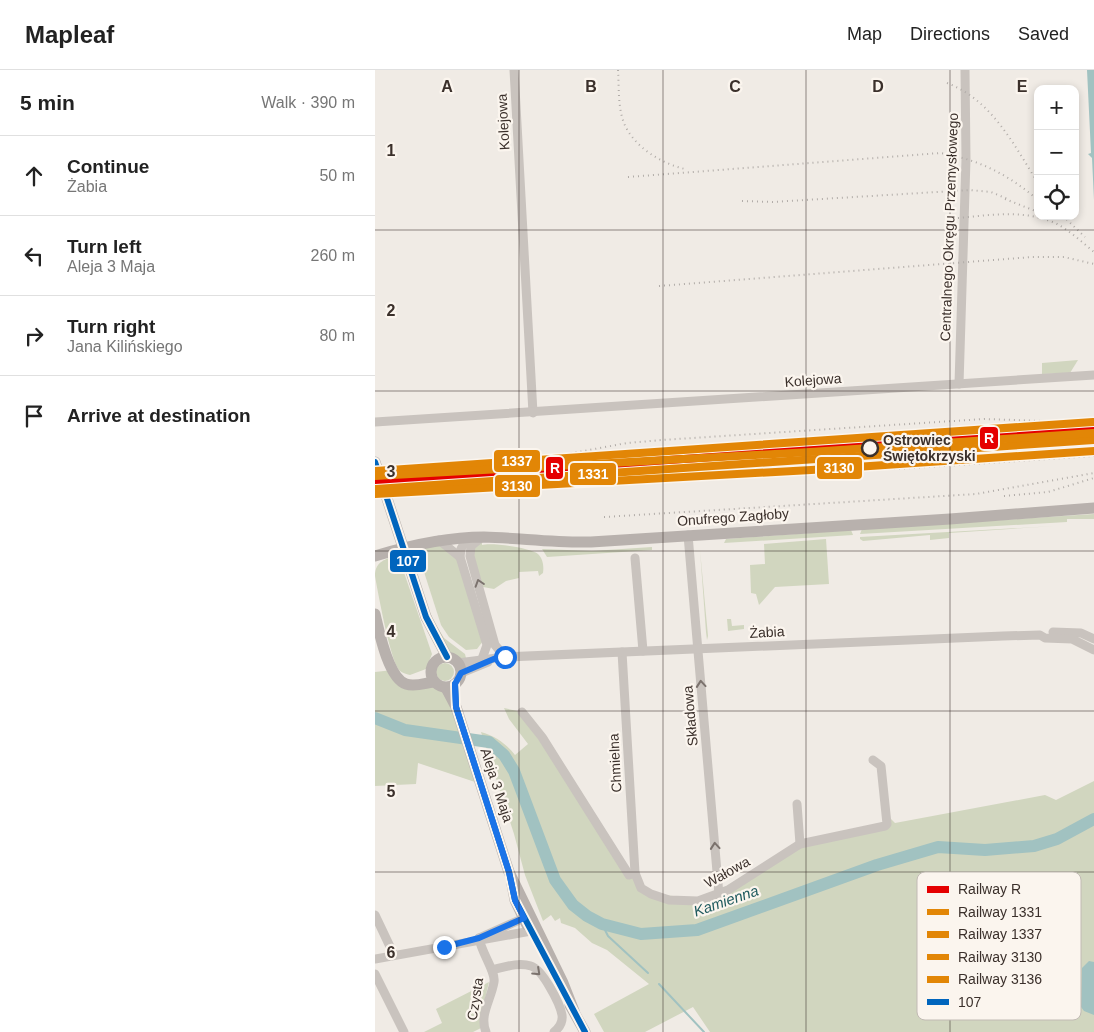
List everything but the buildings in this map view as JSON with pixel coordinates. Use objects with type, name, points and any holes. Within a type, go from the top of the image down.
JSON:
[{"type":"main road","points":[[375,462],[425,617],[441,658],[459,668],[451,686],[432,677],[407,679],[399,676],[393,670],[378,636],[375,614]]},
{"type":"main road","name":"Onufrego Zagłoby","points":[[375,556],[439,540],[467,538],[482,537],[562,543],[950,520],[1094,508]]},
{"type":"main road","points":[[432,677],[441,658]]},
{"type":"main road","name":"Aleja 3 Maja","points":[[451,686],[509,872],[515,900],[563,982],[574,1011],[585,1032]]},
{"type":"street","name":"Kolejowa","points":[[514,70],[533,413]]},
{"type":"street","name":"Centralnego Okręgu Przemysłowego","points":[[959,384],[966,159],[965,70]]},
{"type":"street","name":"Kolejowa","points":[[375,422],[1094,375]]},
{"type":"street","name":"Składowa","points":[[688,535],[719,895]]},
{"type":"street","points":[[482,537],[472,544],[470,556],[495,645],[501,658]]},
{"type":"street","points":[[467,538],[461,549],[460,556],[487,645],[482,659]]},
{"type":"street","points":[[439,540],[460,556]]},
{"type":"street","points":[[635,558],[643,652]]},
{"type":"street","name":"Żabia","points":[[459,668],[482,659],[1040,635],[1045,632],[1067,632],[1091,639]]},
{"type":"street","points":[[1091,639],[1094,650]]},
{"type":"street","name":"Chmielna","points":[[622,652],[635,873]]},
{"type":"street","name":"Żabia","points":[[459,668],[501,658]]},
{"type":"street","name":"Wałowa","points":[[522,712],[542,737],[629,875],[635,873],[641,888],[660,898],[690,902],[719,895],[800,844],[875,829],[887,824],[881,766],[873,760]]},
{"type":"street","points":[[797,804],[800,844]]},
{"type":"street","points":[[376,919],[394,955]]},
{"type":"street","points":[[375,959],[479,938],[529,924]]},
{"type":"street","points":[[479,938],[516,935],[529,924]]},
{"type":"street","name":"Czysta","points":[[479,938],[482,954],[492,970],[494,981],[483,1022],[486,1032]]},
{"type":"street","name":"Czysta","points":[[492,970],[512,965],[523,965],[532,966],[541,973],[562,1015],[560,1026],[554,1032]]},
{"type":"street","points":[[375,974],[404,1032]]},
{"type":"green space","points":[[1078,360],[1070,373],[1042,374],[1042,363]]},
{"type":"green space","points":[[1094,514],[1094,519],[1067,519],[1067,522],[860,534],[862,529]]},
{"type":"green space","points":[[1055,526],[949,533],[949,538],[930,540],[930,535],[863,541],[860,539],[860,537]]},
{"type":"green space","points":[[851,530],[853,535],[724,543],[726,539]]},
{"type":"green space","points":[[482,537],[482,545],[502,545],[538,554],[542,560],[543,573],[539,576],[538,571],[519,572],[519,578],[506,581],[494,589],[483,587],[470,556]]},
{"type":"green space","points":[[826,539],[829,584],[775,587],[759,605],[756,594],[751,593],[750,565],[765,564],[764,544]]},
{"type":"green space","points":[[441,546],[455,553],[483,641],[477,649],[466,650],[449,637],[441,625],[417,550]]},
{"type":"green space","points":[[652,547],[652,550],[547,557],[542,549],[592,551]]},
{"type":"green space","points":[[700,550],[708,636],[707,640],[706,632]]},
{"type":"green space","points":[[398,555],[432,654],[426,669],[410,675],[399,670],[392,653],[375,576],[375,571],[379,564],[385,559]]},
{"type":"green space","points":[[727,619],[731,619],[732,626],[744,625],[744,629],[728,631]]},
{"type":"green space","points":[[433,620],[444,638],[465,654],[466,658],[462,659],[451,655]]},
{"type":"green space","points":[[768,628],[782,632],[782,634],[765,636],[763,630]]},
{"type":"green space","points":[[445,663],[451,666],[454,672],[451,678],[445,681],[439,678],[436,672],[439,666]]},
{"type":"green space","points":[[393,670],[397,678],[446,688],[481,784],[418,763],[416,784],[375,786],[375,672]]},
{"type":"green space","points":[[504,708],[522,712],[629,875],[651,894],[707,899],[800,844],[883,827],[887,815],[895,823],[1045,795],[1056,800],[1094,781],[1094,1032],[710,1032],[693,1007],[645,1032],[604,1032],[594,1014],[649,984],[607,950],[592,943],[575,928],[561,923],[560,918],[555,921],[551,915],[543,921],[525,875],[514,834],[481,732],[500,741],[515,755],[528,744],[509,719]]},
{"type":"green space","points":[[489,982],[480,1020],[481,1028],[473,1032],[424,1032],[442,1023],[436,1009]]},
{"type":"water","points":[[1087,70],[1094,70],[1094,200],[1092,158],[1088,154],[1091,153]]},
{"type":"water","points":[[1089,961],[1094,962],[1094,1015],[1084,1011],[1081,1007],[1082,968]]},
{"type":"waterway","name":"Kamienna","points":[[375,718],[405,730],[489,742],[504,755],[514,771],[555,880],[573,905],[587,916],[602,924],[641,934],[697,930],[877,865],[938,847],[985,850],[1034,846],[1057,839],[1094,819]]},
{"type":"waterway","points":[[602,924],[608,936],[648,973]]},
{"type":"waterway","points":[[659,984],[704,1032]]},
{"type":"railway","points":[[618,70],[622,117],[631,136],[655,157],[685,169]]},
{"type":"railway","points":[[947,83],[977,100],[989,112],[1011,139],[1034,176]]},
{"type":"railway","points":[[628,177],[940,153],[967,159],[992,169],[1016,183],[1034,197]]},
{"type":"railway","points":[[742,201],[772,202],[970,190],[991,192],[1010,200]]},
{"type":"railway","points":[[1005,199],[1034,210]]},
{"type":"railway","points":[[958,218],[1008,214],[1033,216],[1057,224],[1094,252]]},
{"type":"railway","points":[[1067,220],[1085,237]]},
{"type":"railway","points":[[659,286],[1032,257],[1064,257],[1094,264]]},
{"type":"railway","points":[[551,457],[627,443],[662,440],[984,419],[1073,422]]},
{"type":"railway","points":[[375,495],[792,466],[896,469],[1094,456]]},
{"type":"railway","points":[[604,517],[976,494],[1094,473]]},
{"type":"railway","points":[[1004,496],[1048,492],[1094,478]]},
{"type":"rail line","name":"1337","points":[[375,471],[1093,422]]},
{"type":"rail line","name":"R","points":[[375,480],[1094,431]]},
{"type":"rail line","name":"3136","points":[[375,476],[810,452],[1093,433]]},
{"type":"rail line","name":"1331","points":[[376,489],[1094,440]]},
{"type":"rail line","name":"3130","points":[[375,494],[811,470],[1094,451]]},
{"type":"transit line","name":"107","points":[[375,462],[426,617],[447,657]]},
{"type":"transit line","name":"107","points":[[455,684],[456,707],[509,872],[515,900],[585,1032]]},
{"type":"place","name":"Ostrowiec Świętokrzyski","points":[[870,448]]},
{"type":"route","points":[[444,947],[479,938],[524,918],[515,900],[509,872],[456,707],[457,693],[455,684],[460,678],[461,673],[496,658],[505,657]]}]
